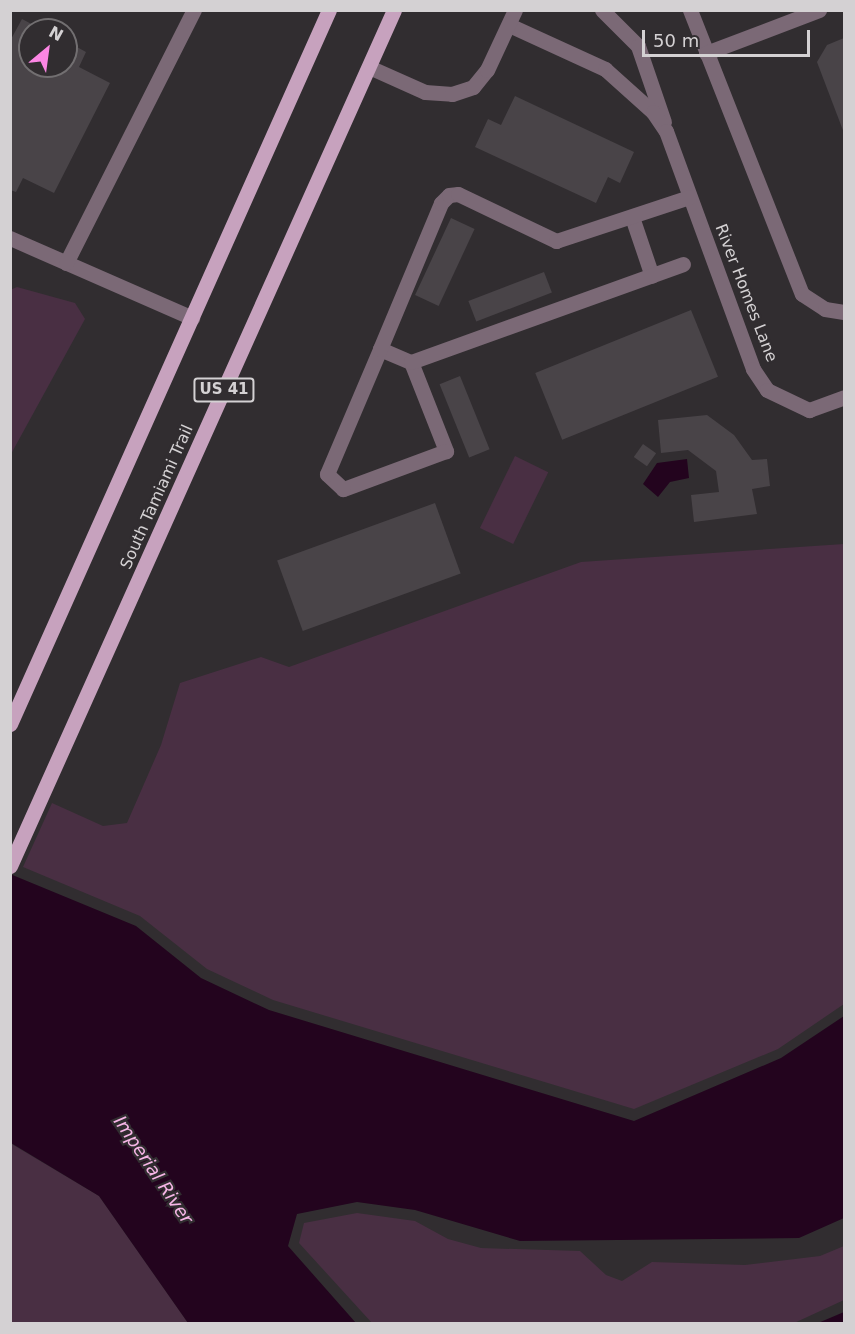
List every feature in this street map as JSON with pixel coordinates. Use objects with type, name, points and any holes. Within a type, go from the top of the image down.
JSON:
[{"type":"main road","points":[[10,724],[329,10]]},
{"type":"main road","name":"South Tamiami Trail","points":[[10,867],[394,10]]},
{"type":"street","points":[[66,263],[194,10]]},
{"type":"street","points":[[602,10],[638,46],[666,131]]},
{"type":"street","points":[[690,10],[802,294],[825,309],[844,312]]},
{"type":"street","points":[[706,53],[819,10]]},
{"type":"street","name":"River Homes Lane","points":[[369,67],[425,92],[452,94],[472,87],[487,70],[512,18],[605,69],[630,87],[666,131],[753,369],[767,390],[809,410],[844,397]]},
{"type":"street","points":[[411,362],[446,451],[343,489],[327,474],[449,195],[458,194],[556,241],[632,218],[689,197]]},
{"type":"street","points":[[632,218],[652,276]]},
{"type":"street","points":[[10,238],[192,318]]},
{"type":"street","points":[[380,349],[411,362],[682,264]]},
{"type":"shaded area","points":[[17,287],[75,303],[85,319],[11,454],[10,290]]},
{"type":"shaded area","points":[[515,456],[548,472],[513,544],[480,528]]},
{"type":"shaded area","points":[[844,544],[844,1004],[778,1049],[634,1109],[273,1000],[207,969],[140,916],[23,867],[52,803],[103,826],[127,823],[161,745],[180,683],[261,657],[289,667],[581,562]]},
{"type":"shaded area","points":[[10,1143],[99,1196],[188,1323],[11,1323]]},
{"type":"shaded area","points":[[357,1213],[415,1221],[448,1239],[481,1248],[580,1251],[606,1275],[622,1281],[652,1262],[745,1265],[820,1256],[844,1246],[844,1300],[792,1324],[372,1323],[299,1243],[304,1223]]},
{"type":"water","points":[[687,459],[689,478],[670,482],[658,497],[643,484],[657,463]]},
{"type":"water","name":"Imperial River","points":[[10,874],[136,926],[201,978],[269,1010],[634,1121],[781,1058],[844,1016],[844,1218],[799,1238],[520,1241],[415,1210],[357,1202],[297,1214],[288,1246],[356,1323],[188,1323],[99,1196],[11,1143]]},
{"type":"water","points":[[844,1312],[844,1323],[818,1323]]},
{"type":"building","points":[[18,26],[18,78],[78,78],[78,48],[86,52],[79,67],[110,83],[54,193],[23,178],[16,192],[10,190],[10,41]]},
{"type":"building","points":[[844,38],[844,133],[817,62],[827,45]]},
{"type":"building","points":[[515,96],[634,152],[620,183],[608,177],[596,203],[475,147],[488,119],[501,125]]},
{"type":"building","points":[[451,218],[475,229],[439,306],[415,295]]},
{"type":"building","points":[[544,272],[552,293],[476,322],[468,301]]},
{"type":"building","points":[[691,310],[718,377],[562,440],[535,373]]},
{"type":"building","points":[[460,376],[490,449],[469,457],[440,384]]},
{"type":"building","points":[[707,415],[734,435],[752,460],[767,459],[770,486],[752,489],[757,514],[694,522],[691,495],[719,492],[716,471],[688,450],[661,453],[658,420]]},
{"type":"building","points":[[643,444],[656,453],[647,466],[634,457]]},
{"type":"building","points":[[435,503],[461,573],[303,631],[277,560]]}]
